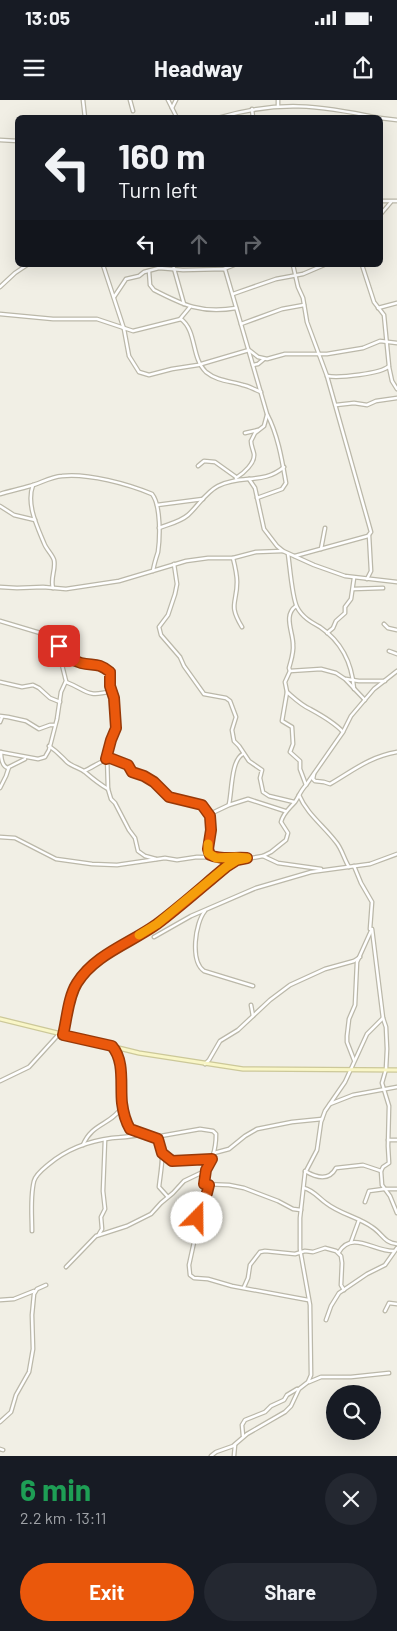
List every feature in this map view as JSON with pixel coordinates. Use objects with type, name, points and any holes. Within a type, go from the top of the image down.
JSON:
[{"type":"main road","points":[[0,1019],[139,1053],[205,1064],[250,1069],[397,1070]]},
{"type":"street","points":[[83,100],[85,115]]},
{"type":"street","points":[[130,100],[133,111]]},
{"type":"street","points":[[168,100],[176,115]]},
{"type":"street","points":[[172,108],[176,100]]},
{"type":"street","points":[[278,100],[278,106]]},
{"type":"street","points":[[314,106],[315,100]]},
{"type":"street","points":[[229,115],[252,109],[278,106],[314,106],[366,115]]},
{"type":"street","points":[[252,109],[253,115]]},
{"type":"street","points":[[383,118],[397,120]]},
{"type":"street","points":[[0,140],[15,141]]},
{"type":"street","points":[[383,201],[397,201]]},
{"type":"street","points":[[383,212],[392,202]]},
{"type":"street","points":[[0,287],[24,267]]},
{"type":"street","points":[[104,267],[124,329],[129,356],[142,374],[149,375],[201,364],[249,350]]},
{"type":"street","points":[[174,267],[184,304]]},
{"type":"street","points":[[114,297],[126,279],[149,271],[161,268],[175,270],[224,269],[229,267]]},
{"type":"street","points":[[294,267],[307,322],[336,405],[346,448],[371,529],[369,535],[371,571],[367,579]]},
{"type":"street","points":[[233,294],[303,274],[319,267]]},
{"type":"street","points":[[363,267],[372,298],[384,315],[389,366],[392,381],[397,390]]},
{"type":"street","points":[[224,269],[284,467],[286,483],[284,487],[257,498]]},
{"type":"street","points":[[149,271],[150,285],[154,290],[190,307],[204,310],[236,308]]},
{"type":"street","points":[[378,308],[397,303]]},
{"type":"street","points":[[241,324],[282,309],[304,305]]},
{"type":"street","points":[[0,314],[96,320],[133,331],[180,319],[190,307]]},
{"type":"street","points":[[180,319],[188,327],[201,364],[207,372],[217,379],[242,384],[261,393]]},
{"type":"street","points":[[253,365],[264,359],[285,354],[318,354],[363,348],[380,340],[397,343]]},
{"type":"street","points":[[249,350],[264,359]]},
{"type":"street","points":[[327,376],[359,376],[385,369],[389,366]]},
{"type":"street","points":[[336,405],[353,403],[368,405],[376,401],[397,398]]},
{"type":"street","points":[[160,528],[184,518],[216,486],[238,478],[245,471],[253,460],[254,453],[250,441],[264,425],[267,414]]},
{"type":"street","points":[[246,434],[259,430]]},
{"type":"street","points":[[198,466],[204,461],[215,462],[238,478],[249,479],[263,478],[278,472],[284,467]]},
{"type":"street","points":[[0,494],[64,475],[93,477],[152,494],[157,505],[160,528],[158,550],[153,571]]},
{"type":"street","points":[[249,479],[254,488],[264,529],[282,551],[332,572],[354,578],[397,582]]},
{"type":"street","points":[[34,485],[31,495],[35,520],[44,544],[54,560],[53,588]]},
{"type":"street","points":[[157,505],[204,499]]},
{"type":"street","points":[[0,506],[14,515],[35,520]]},
{"type":"street","points":[[321,549],[325,528]]},
{"type":"street","points":[[296,556],[369,535]]},
{"type":"street","points":[[0,588],[66,589],[106,584],[126,580],[174,564],[208,558],[233,558],[256,552],[282,551]]},
{"type":"street","points":[[288,554],[296,606],[307,619],[327,633],[346,654],[354,688]]},
{"type":"street","points":[[233,558],[237,578],[233,603],[234,614],[242,627]]},
{"type":"street","points":[[174,564],[177,584],[175,594],[168,615],[159,627],[160,632],[180,657],[184,666],[204,694],[226,698],[230,701],[236,717],[232,730],[233,738],[250,763],[263,771],[260,779],[264,792],[269,796],[294,802]]},
{"type":"street","points":[[327,633],[345,613],[345,607],[350,602],[354,578]]},
{"type":"street","points":[[353,589],[384,588]]},
{"type":"street","points":[[296,606],[293,609],[289,626],[293,643],[290,671],[285,682],[287,692],[282,721],[292,727],[293,744],[290,751],[300,761],[300,770],[306,785]]},
{"type":"street","points":[[0,621],[47,634],[62,650],[77,661],[99,664],[109,671],[111,691],[114,698],[116,728],[106,759],[108,789],[111,798],[116,803],[135,838],[138,851],[145,856],[156,859]]},
{"type":"street","points":[[384,624],[388,628],[397,630]]},
{"type":"street","points":[[8,768],[2,763],[1,752],[27,758],[42,759],[48,753],[58,719],[61,692],[66,682],[62,665],[62,650]]},
{"type":"street","points":[[389,651],[397,654]]},
{"type":"street","points":[[290,671],[321,669],[336,673],[354,688],[364,700]]},
{"type":"street","points":[[63,1035],[72,995],[84,973],[109,954],[157,924],[226,867],[237,860],[263,856],[286,840],[288,833],[280,822],[286,811],[343,732],[351,716],[364,700],[397,671]]},
{"type":"street","points":[[344,679],[385,681]]},
{"type":"street","points":[[0,682],[22,687],[33,685],[40,688],[50,698],[60,702]]},
{"type":"street","points":[[66,682],[91,694],[111,691]]},
{"type":"street","points":[[287,692],[310,710],[317,712],[337,725],[343,732]]},
{"type":"street","points":[[0,722],[1,716],[26,722],[39,729],[55,725]]},
{"type":"street","points":[[49,745],[50,748],[57,750],[68,763],[84,771],[93,780],[108,789]]},
{"type":"street","points":[[314,772],[314,780],[330,784],[382,755],[397,752]]},
{"type":"street","points":[[228,805],[235,765],[239,756],[244,753]]},
{"type":"street","points":[[0,788],[8,768],[27,758]]},
{"type":"street","points":[[84,771],[94,768],[110,758],[128,765],[132,772],[154,782],[169,797],[200,804],[210,814],[211,830],[208,853],[216,858]]},
{"type":"street","points":[[299,795],[315,820],[338,843],[348,867]]},
{"type":"street","points":[[210,814],[228,805],[248,799],[286,811]]},
{"type":"street","points":[[0,837],[13,838],[52,858],[78,863],[117,865],[165,858],[177,860],[196,857],[247,858]]},
{"type":"street","points":[[154,937],[191,916],[256,888],[323,869],[374,863],[397,854]]},
{"type":"street","points":[[263,856],[278,863],[323,869]]},
{"type":"street","points":[[354,866],[372,902],[370,929],[372,929],[386,1030],[386,1069],[382,1081],[389,1106],[389,1161],[381,1171],[382,1185],[390,1196],[397,1213]]},
{"type":"street","points":[[206,910],[199,921],[196,932],[196,957],[200,968],[204,971],[253,986]]},
{"type":"street","points":[[354,1061],[347,1038],[349,1019],[355,1005],[356,970],[372,929]]},
{"type":"street","points":[[205,1064],[219,1042],[238,1030],[270,1000],[294,982],[326,969],[354,961],[360,957]]},
{"type":"street","points":[[251,1005],[253,1016]]},
{"type":"street","points":[[243,1437],[242,1425],[245,1420],[265,1412],[271,1406],[284,1400],[287,1395],[310,1379],[312,1368],[308,1300],[299,1235],[305,1171],[317,1150],[322,1119],[329,1105],[343,1085],[366,1034],[383,1018]]},
{"type":"street","points":[[0,1081],[29,1067],[59,1034]]},
{"type":"street","points":[[112,1046],[118,1058],[122,1106],[129,1128],[155,1137],[207,1129],[213,1131],[216,1134],[214,1154],[206,1170],[204,1183],[244,1188],[293,1209],[301,1210]]},
{"type":"street","points":[[329,1105],[356,1095],[397,1087]]},
{"type":"street","points":[[83,1145],[90,1133],[116,1115],[122,1106]]},
{"type":"street","points":[[214,1154],[228,1150],[257,1129],[292,1122],[322,1119]]},
{"type":"street","points":[[32,1231],[33,1186],[35,1178],[61,1154],[83,1145],[143,1134]]},
{"type":"street","points":[[155,1137],[160,1141],[162,1153],[159,1187],[168,1197]]},
{"type":"street","points":[[66,1267],[102,1229],[101,1217],[106,1209],[103,1192],[105,1140]]},
{"type":"street","points":[[388,1140],[397,1140]]},
{"type":"street","points":[[162,1153],[173,1161],[212,1159]]},
{"type":"street","points":[[305,1171],[315,1176],[328,1177],[332,1175],[336,1168],[363,1165],[381,1171]]},
{"type":"street","points":[[99,1234],[106,1234],[150,1215],[184,1181],[206,1170]]},
{"type":"street","points":[[209,1185],[196,1221],[197,1231],[189,1274],[194,1278],[208,1279],[232,1286],[308,1300]]},
{"type":"street","points":[[304,1188],[310,1190],[339,1211],[374,1228],[385,1240],[397,1246],[385,1265],[366,1274],[339,1293],[331,1306],[326,1320]]},
{"type":"street","points":[[365,1202],[369,1191],[397,1189]]},
{"type":"street","points":[[350,1242],[359,1220]]},
{"type":"street","points":[[338,1252],[350,1242],[366,1243],[384,1250],[394,1251]]},
{"type":"street","points":[[244,1288],[250,1265],[260,1252],[290,1254],[304,1251],[313,1252],[325,1248],[338,1252],[342,1258],[340,1282],[344,1290]]},
{"type":"street","points":[[0,1300],[13,1299],[46,1284]]},
{"type":"street","points":[[0,1422],[11,1412],[16,1395],[30,1367],[33,1344],[32,1315],[35,1290]]},
{"type":"street","points":[[386,1311],[389,1303],[397,1304]]},
{"type":"street","points":[[306,1383],[321,1377],[351,1377],[389,1373]]},
{"type":"street","points":[[211,1456],[236,1444],[243,1437],[285,1412],[291,1406],[298,1389]]},
{"type":"street","points":[[234,1456],[236,1444]]},
{"type":"slow traffic","points":[[139,935],[157,924],[226,867],[237,860],[247,858],[216,858],[208,853],[208,844]]},
{"type":"route","points":[[59,646],[72,659],[80,663],[99,664],[110,672],[116,728],[106,759],[110,758],[128,765],[132,772],[154,782],[169,797],[202,805],[210,814],[211,830],[208,853],[210,855],[216,858],[247,858],[237,860],[226,867],[157,924],[98,961],[84,973],[72,995],[63,1035],[112,1046],[116,1051],[121,1077],[122,1106],[130,1129],[158,1139],[162,1153],[172,1161],[212,1159],[204,1179],[204,1184],[209,1185],[208,1190],[197,1218]]}]
